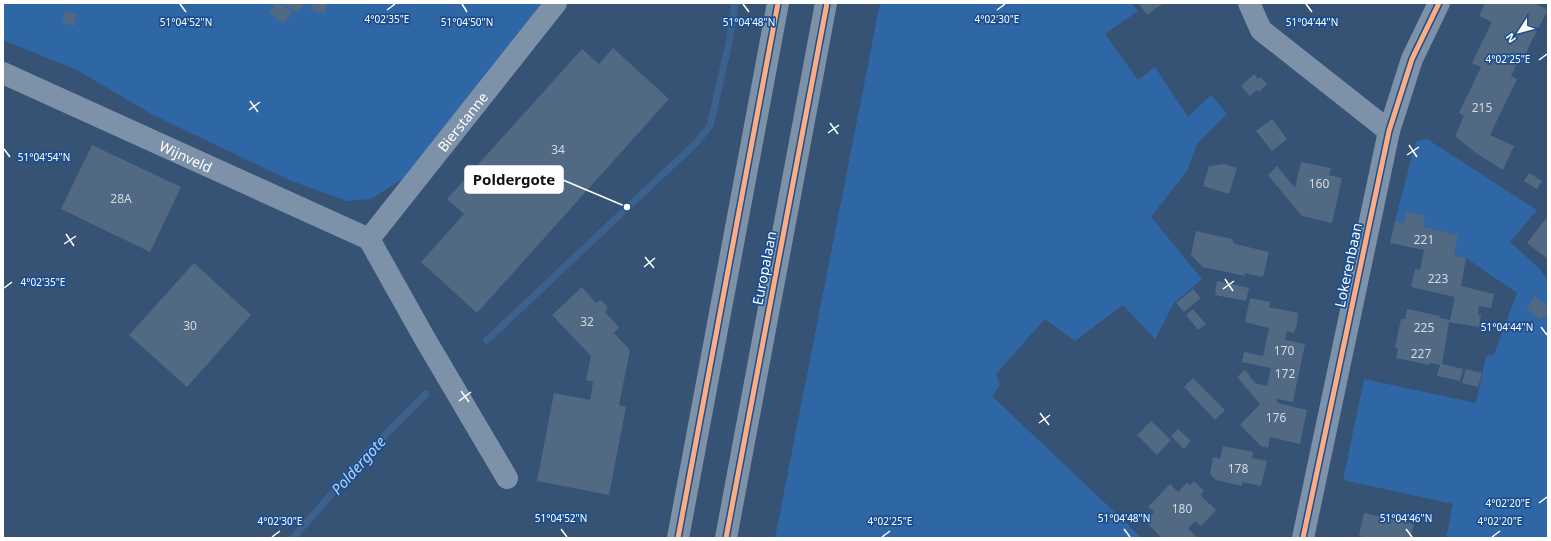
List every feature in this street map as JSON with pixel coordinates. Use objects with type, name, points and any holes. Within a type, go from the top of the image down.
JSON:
[{"type":"highway","points":[[678,538],[778,3]]},
{"type":"highway","name":"Europalaan","points":[[726,538],[826,3]]},
{"type":"street","name":"Bierstanne","points":[[369,239],[556,3]]},
{"type":"street","points":[[1249,3],[1260,30],[1389,131]]},
{"type":"street","name":"Lokerenbaan","points":[[1303,538],[1389,131],[1412,58],[1439,3]]},
{"type":"street","name":"Wijnveld","points":[[3,73],[369,239]]},
{"type":"street","points":[[369,239],[425,339],[508,478]]},
{"type":"shaded area","points":[[3,3],[548,3],[412,173],[371,199],[347,201],[289,180],[153,115],[77,70],[3,40]]},
{"type":"shaded area","points":[[880,3],[1132,3],[1138,11],[1105,34],[1138,80],[1155,67],[1188,117],[1211,95],[1227,114],[1197,144],[1187,171],[1151,217],[1202,279],[1174,303],[1155,339],[1123,305],[1075,341],[1045,319],[996,374],[1000,385],[992,396],[1142,538],[775,538]]},
{"type":"shaded area","points":[[1427,139],[1537,210],[1510,242],[1539,268],[1548,280],[1548,538],[1446,538],[1453,504],[1343,480],[1364,379],[1476,403],[1486,356],[1494,354],[1517,293],[1466,258],[1454,256],[1458,235],[1423,227],[1406,212],[1404,223],[1395,221],[1416,141]]},
{"type":"building","points":[[276,3],[279,3],[292,12],[284,24],[269,13]]},
{"type":"building","points":[[281,3],[304,3],[298,13]]},
{"type":"building","points":[[313,3],[328,3],[324,14],[311,10]]},
{"type":"building","points":[[1138,3],[1164,3],[1147,15]]},
{"type":"building","points":[[1485,3],[1534,3],[1548,10],[1522,63],[1518,61],[1511,76],[1517,79],[1490,135],[1514,146],[1503,170],[1476,153],[1455,136],[1464,116],[1459,113],[1481,67],[1472,63],[1492,22],[1479,16]]},
{"type":"building","points":[[65,11],[77,14],[74,26],[62,23]]},
{"type":"building","points":[[613,48],[669,99],[477,313],[421,262],[464,214],[447,199],[582,49],[599,64]]},
{"type":"building","points":[[1254,74],[1258,79],[1260,77],[1267,84],[1259,92],[1257,90],[1250,96],[1241,86]]},
{"type":"building","points":[[1272,119],[1287,139],[1272,151],[1256,131]]},
{"type":"building","points":[[92,145],[181,187],[150,252],[61,209]]},
{"type":"building","points":[[1301,162],[1331,168],[1329,175],[1342,178],[1332,223],[1302,216],[1268,175],[1277,166],[1295,188]]},
{"type":"building","points":[[1224,164],[1237,168],[1229,194],[1203,186],[1209,166]]},
{"type":"building","points":[[1529,173],[1542,181],[1537,189],[1524,181]]},
{"type":"building","points":[[1406,212],[1425,216],[1423,227],[1458,235],[1454,256],[1466,258],[1461,286],[1494,294],[1491,308],[1479,306],[1478,315],[1481,315],[1479,327],[1449,322],[1442,364],[1463,369],[1460,381],[1437,376],[1440,365],[1430,363],[1429,365],[1396,358],[1398,348],[1395,347],[1401,319],[1405,319],[1407,309],[1440,316],[1439,318],[1450,320],[1455,297],[1411,287],[1415,269],[1420,270],[1424,250],[1390,243],[1395,221],[1404,223]]},
{"type":"building","points":[[1548,216],[1548,259],[1527,243]]},
{"type":"building","points":[[1196,231],[1232,239],[1235,244],[1269,252],[1263,277],[1245,273],[1245,276],[1203,267],[1191,255]]},
{"type":"building","points":[[194,263],[251,315],[187,387],[129,335]]},
{"type":"building","points":[[1217,281],[1249,288],[1246,301],[1215,295]]},
{"type":"building","points":[[582,287],[596,303],[602,301],[607,306],[607,310],[605,312],[619,327],[614,333],[630,350],[619,405],[626,407],[609,495],[537,481],[554,393],[590,400],[593,382],[586,380],[591,356],[552,315]]},
{"type":"building","points":[[1193,289],[1201,298],[1184,312],[1176,303]]},
{"type":"building","points":[[1535,296],[1548,307],[1548,312],[1541,320],[1526,308]]},
{"type":"building","points":[[1250,298],[1270,302],[1269,307],[1298,313],[1296,329],[1295,328],[1294,333],[1287,331],[1285,340],[1305,344],[1293,402],[1277,399],[1277,403],[1307,410],[1300,444],[1270,437],[1268,448],[1261,446],[1240,425],[1260,404],[1237,377],[1245,370],[1255,383],[1267,386],[1271,368],[1242,362],[1244,352],[1263,356],[1269,328],[1245,322]]},
{"type":"building","points":[[1193,309],[1206,324],[1198,330],[1186,315]]},
{"type":"building","points":[[1466,369],[1482,373],[1478,387],[1462,383]]},
{"type":"building","points":[[1193,378],[1225,410],[1215,420],[1184,387]]},
{"type":"building","points":[[1151,421],[1171,440],[1157,455],[1137,435]]},
{"type":"building","points":[[1178,429],[1191,441],[1184,449],[1171,436]]},
{"type":"building","points":[[1223,446],[1253,452],[1252,458],[1267,461],[1261,486],[1242,482],[1242,486],[1216,480],[1210,474],[1213,457],[1220,459]]},
{"type":"building","points":[[1194,481],[1204,491],[1200,495],[1216,510],[1201,526],[1195,521],[1188,529],[1196,536],[1194,538],[1162,538],[1145,521],[1154,512],[1148,507],[1170,484],[1178,492],[1187,483],[1190,485]]},
{"type":"building","points":[[1364,513],[1414,524],[1410,538],[1362,537],[1359,535]]},
{"type":"waterway","name":"Poldergote","points":[[487,340],[696,143],[710,126],[729,43],[735,3]]},
{"type":"waterway","name":"Poldergote","points":[[293,538],[368,452],[426,394]]},
{"type":"cycle path","points":[[678,538],[778,3]]},
{"type":"cycle path","points":[[726,538],[827,3]]},
{"type":"cycle path","points":[[1303,538],[1389,131],[1412,59],[1439,3]]},
{"type":"place","name":"Poldergote","points":[[627,207]]}]
